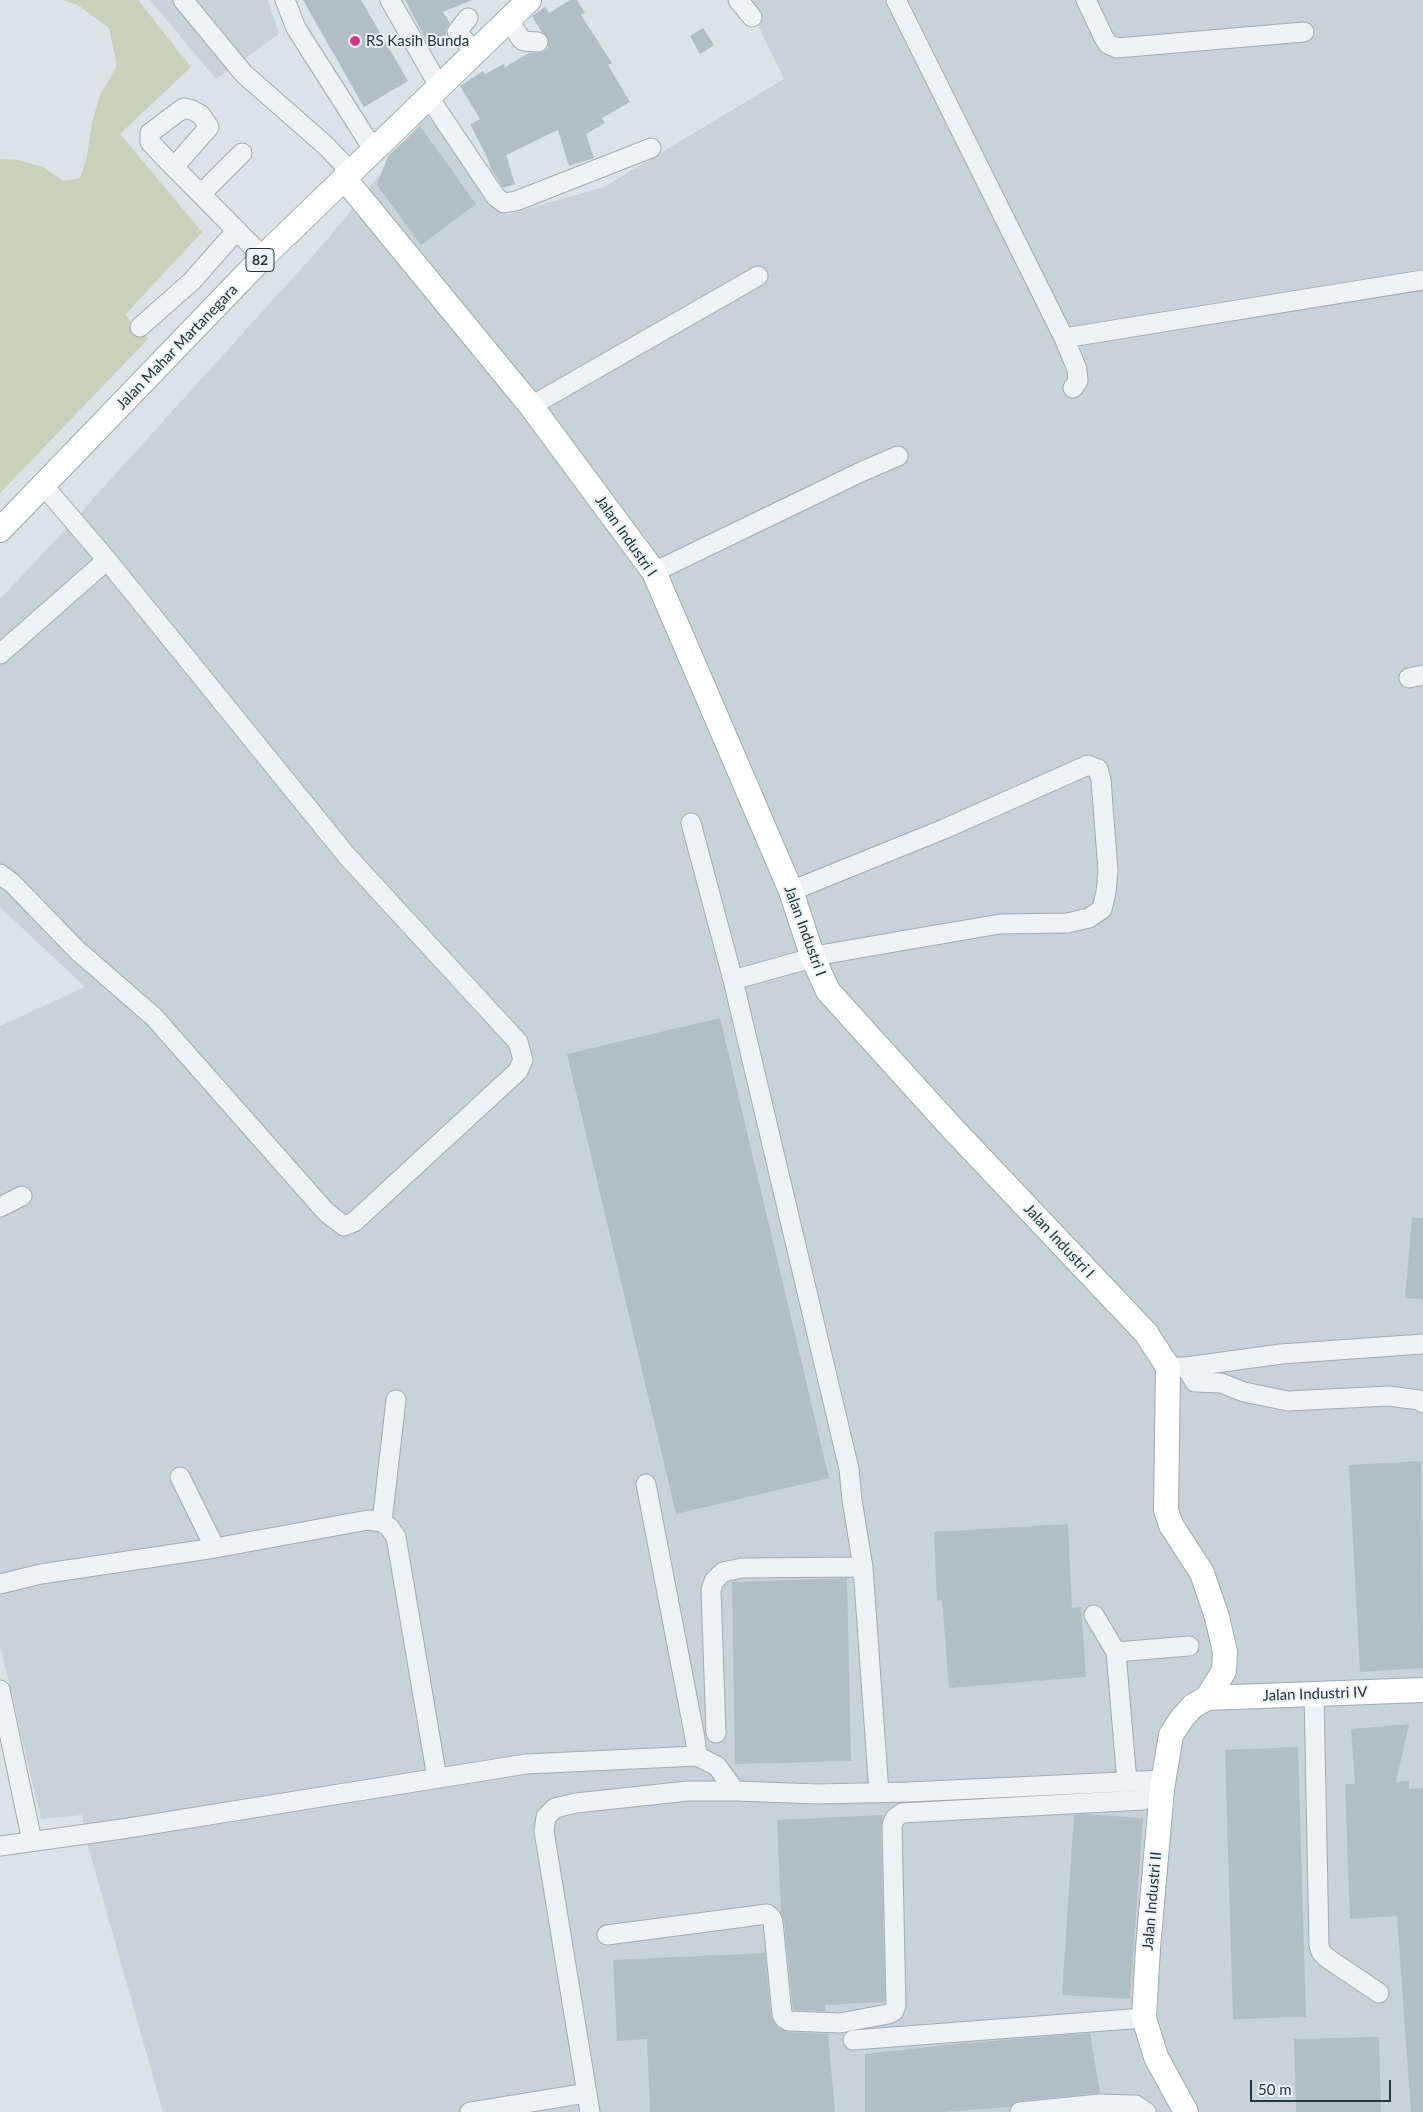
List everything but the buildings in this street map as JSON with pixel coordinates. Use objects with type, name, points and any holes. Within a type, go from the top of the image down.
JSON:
[{"type":"main road","name":"Jalan Mahar Martanegara","points":[[0,530],[263,257],[528,0]]},
{"type":"main road","name":"Jalan Industri I","points":[[347,174],[531,406],[654,572],[791,891],[813,958],[828,991],[952,1128],[1177,1367]]},
{"type":"main road","points":[[1177,1367],[1166,1510],[1171,1525],[1202,1573],[1217,1616],[1224,1652],[1224,1672],[1207,1698]]},
{"type":"main road","name":"Jalan Industri IV","points":[[1207,1698],[1423,1690]]},
{"type":"main road","name":"Jalan Industri II","points":[[1186,2112],[1156,2057],[1144,2018],[1162,1784],[1171,1735],[1187,1712],[1207,1698]]},
{"type":"street","points":[[183,0],[244,74],[325,145],[347,174]]},
{"type":"street","points":[[286,0],[296,28],[373,149]]},
{"type":"street","points":[[390,0],[433,91],[496,197],[504,203],[516,201],[651,148]]},
{"type":"street","points":[[738,0],[752,17]]},
{"type":"street","points":[[896,0],[1064,338],[1077,369],[1078,381],[1073,388]]},
{"type":"street","points":[[1086,0],[1104,38],[1108,44],[1117,48],[1304,32]]},
{"type":"street","points":[[468,18],[457,32],[474,52]]},
{"type":"street","points":[[508,20],[521,39],[538,42]]},
{"type":"street","points":[[201,194],[242,153]]},
{"type":"street","points":[[174,167],[263,257]]},
{"type":"street","points":[[140,326],[192,281],[237,230]]},
{"type":"street","points":[[531,406],[758,276]]},
{"type":"street","points":[[1064,338],[1423,280]]},
{"type":"street","points":[[654,572],[862,471],[898,456]]},
{"type":"street","points":[[0,874],[12,883],[78,951],[154,1017],[326,1212],[344,1226],[354,1222],[372,1207],[518,1071],[523,1060],[518,1042],[347,856],[107,560],[43,485]]},
{"type":"street","points":[[0,654],[107,560]]},
{"type":"street","points":[[732,980],[826,954],[1000,924],[1067,923],[1089,918],[1102,909],[1108,871],[1101,780],[1098,770],[1088,765],[944,828],[791,891]]},
{"type":"street","points":[[691,823],[732,980],[849,1469],[863,1567],[879,1793]]},
{"type":"street","points":[[0,1207],[22,1196]]},
{"type":"street","points":[[1177,1367],[1281,1354],[1423,1344]]},
{"type":"street","points":[[1177,1367],[1195,1382],[1221,1383],[1244,1392],[1288,1401],[1389,1396],[1419,1400],[1423,1403]]},
{"type":"street","points":[[382,1522],[396,1400]]},
{"type":"street","points":[[180,1477],[215,1548]]},
{"type":"street","points":[[646,1484],[695,1738],[696,1756]]},
{"type":"street","points":[[0,1584],[41,1574],[215,1548],[368,1520],[382,1522],[389,1527],[396,1537],[437,1778]]},
{"type":"street","points":[[716,1733],[711,1590],[714,1581],[723,1572],[742,1568],[863,1567]]},
{"type":"street","points":[[1094,1615],[1116,1652],[1127,1782]]},
{"type":"street","points":[[1116,1652],[1189,1646]]},
{"type":"street","points":[[0,1690],[5,1730],[32,1841]]},
{"type":"street","points":[[1314,1694],[1319,1944],[1321,1952],[1327,1958],[1380,1993]]},
{"type":"street","points":[[0,1846],[526,1764],[696,1756],[717,1766],[735,1791]]},
{"type":"street","points":[[590,2112],[544,1831],[546,1816],[555,1808],[576,1803],[688,1791],[818,1794],[1127,1782],[1162,1784]]},
{"type":"street","points":[[607,1935],[767,1914],[771,1916],[773,1922],[782,2014],[784,2018],[789,2021],[840,2023],[888,2014],[894,2011],[896,2005],[892,1825],[894,1818],[902,1813],[1143,1800],[1162,1784]]},
{"type":"street","points":[[852,2040],[1144,2018]]},
{"type":"street","points":[[470,2112],[586,2093]]},
{"type":"street","points":[[1020,2112],[1099,2104],[1136,2105],[1146,2112]]},
{"type":"shaded area","points":[[150,0],[268,0],[279,34],[216,79]]},
{"type":"shaded area","points":[[746,0],[1423,0],[1423,2112],[163,2112],[88,1846],[82,1815],[41,1819],[0,1645],[0,1026],[85,987],[0,907],[0,599],[54,542],[327,240],[427,115],[506,215],[604,187],[784,79]]},
{"type":"green space","points":[[63,0],[138,0],[191,67],[120,134],[202,232],[125,315],[148,339],[0,493],[0,159],[19,160],[43,167],[64,181],[80,178],[87,156],[92,122],[100,95],[117,66],[109,28],[78,5]]},
{"type":"place","name":"RS Kasih Bunda","points":[[355,41]]}]
